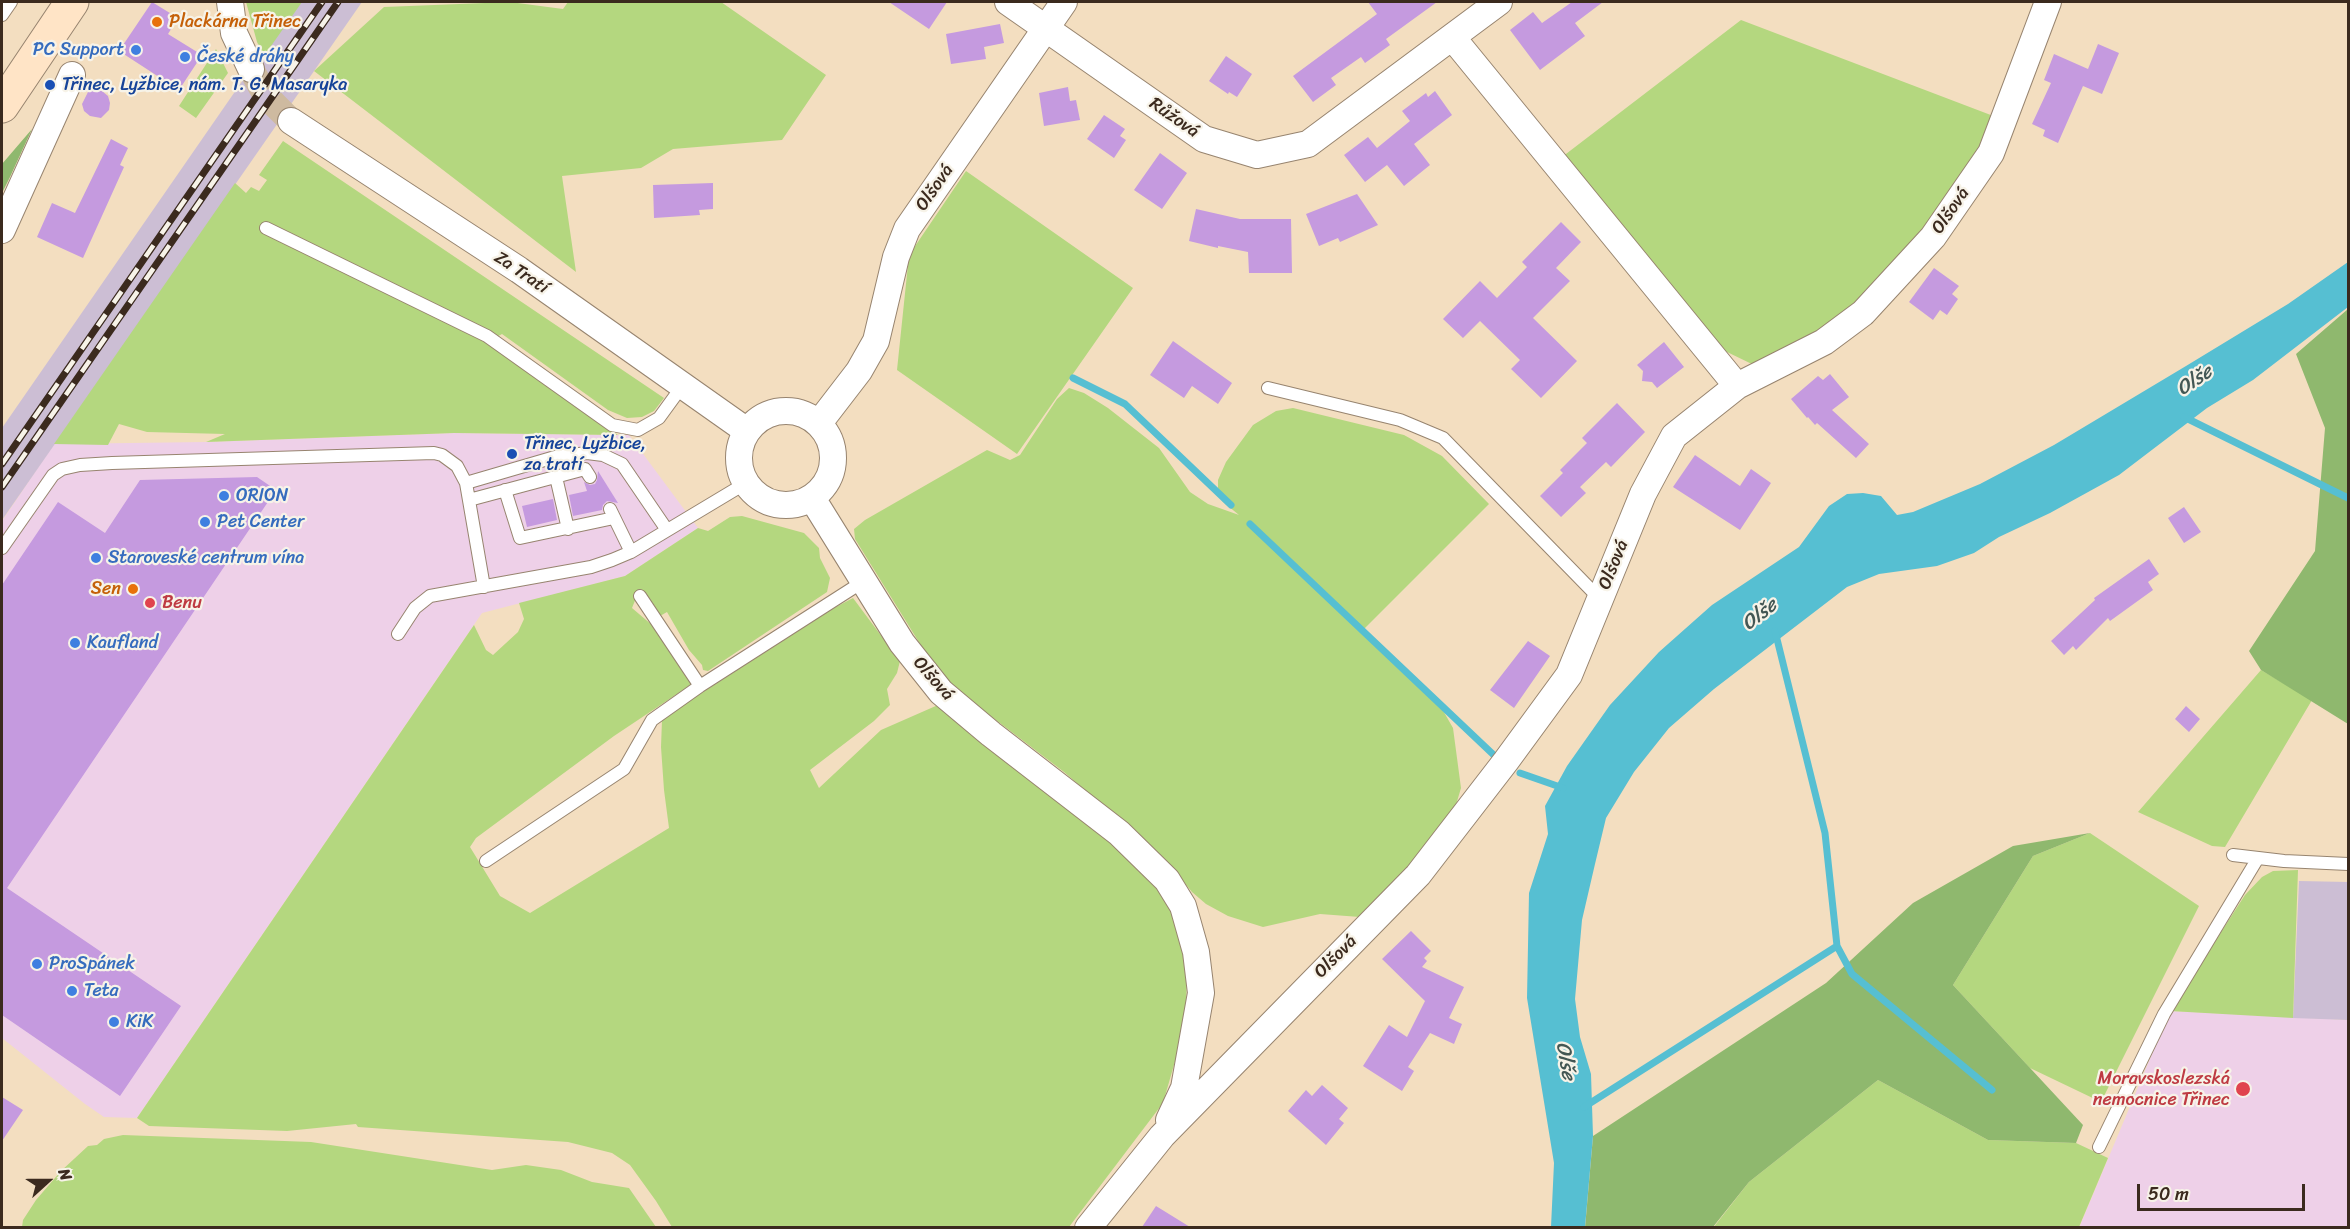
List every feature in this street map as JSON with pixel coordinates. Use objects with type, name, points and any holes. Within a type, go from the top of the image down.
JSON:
[{"type":"main road","points":[[2,106],[72,2]]},
{"type":"street","points":[[230,2],[234,33],[250,69]]},
{"type":"street","name":"Růžová","points":[[1008,2],[1204,139],[1257,155],[1308,144],[1499,2]]},
{"type":"street","name":"Olšová","points":[[819,423],[859,371],[876,341],[896,257],[907,229],[1064,2]]},
{"type":"street","name":"Olšová","points":[[1088,1227],[1162,1137],[1418,875],[1569,675],[1643,494],[1674,436],[1737,386],[1824,342],[1863,313],[1933,237],[1991,153],[2048,2]]},
{"type":"street","points":[[1452,37],[1737,386]]},
{"type":"street","points":[[2,230],[72,75]]},
{"type":"street","name":"Za Tratí","points":[[291,121],[519,270],[747,431]]},
{"type":"street","points":[[781,410],[801,412],[819,423],[829,437],[834,453],[832,471],[825,486],[812,498],[783,505],[769,502],[756,494],[746,483],[740,466],[740,447],[747,431],[762,417],[781,410]]},
{"type":"street","name":"Olšová","points":[[812,498],[902,643],[940,692],[1119,833],[1167,880],[1183,906],[1196,952],[1201,993],[1184,1088],[1162,1137]]},
{"type":"lane","points":[[2,15],[10,2]]},
{"type":"lane","points":[[266,228],[487,336],[612,424],[638,429],[659,418],[683,385]]},
{"type":"lane","points":[[1268,388],[1400,420],[1443,438],[1600,599]]},
{"type":"lane","points":[[2,548],[52,475],[80,465],[112,462],[434,453],[442,455],[457,466],[466,483],[484,587]]},
{"type":"lane","points":[[466,483],[555,457],[587,453],[603,455],[622,464],[667,530]]},
{"type":"lane","points":[[469,500],[585,469],[590,477]]},
{"type":"lane","points":[[556,477],[568,529]]},
{"type":"lane","points":[[398,634],[415,608],[430,596],[591,567],[631,552],[746,483]]},
{"type":"lane","points":[[505,490],[520,538],[568,529],[612,513],[631,552]]},
{"type":"lane","points":[[486,861],[624,769],[652,720],[700,686],[864,581]]},
{"type":"lane","points":[[640,596],[700,686]]},
{"type":"lane","points":[[2233,855],[2349,864]]},
{"type":"lane","points":[[2099,1147],[2164,1014],[2258,858]]},
{"type":"shaded area","points":[[297,2],[362,2],[2,520],[2,428]]},
{"type":"shaded area","points":[[454,433],[629,435],[698,528],[625,576],[482,613],[137,1118],[104,1117],[2,1038],[2,521],[54,444],[206,442]]},
{"type":"shaded area","points":[[2299,881],[2348,882],[2348,1020],[2293,1018]]},
{"type":"shaded area","name":"Moravskoslezská nemocnice Třinec","points":[[2170,1011],[2348,1020],[2348,1227],[2079,1228]]},
{"type":"green space","points":[[246,2],[302,2],[264,56],[257,42]]},
{"type":"green space","points":[[510,2],[563,9],[568,2],[721,2],[826,75],[782,140],[673,149],[641,168],[562,176],[576,272],[314,71],[384,7]]},
{"type":"green space","points":[[1741,20],[1996,117],[1977,158],[1907,252],[1859,309],[1758,367],[1725,351],[1562,157]]},
{"type":"green space","points":[[216,49],[228,73],[196,118],[179,106]]},
{"type":"green space","points":[[32,129],[10,177],[2,193],[2,164]]},
{"type":"green space","points":[[283,141],[664,398],[654,411],[642,417],[627,418],[608,410],[502,334],[486,343],[618,435],[454,433],[206,442],[225,434],[147,432],[119,424],[108,445],[54,444],[235,183],[246,193],[251,187],[259,191],[267,180],[259,175]]},
{"type":"green space","points":[[966,171],[1133,288],[1017,454],[897,370],[909,255]]},
{"type":"green space","points":[[2348,309],[2348,724],[2261,670],[2249,651],[2315,551],[2325,428],[2296,354]]},
{"type":"green space","points":[[1069,388],[1084,393],[1108,408],[1159,448],[1190,492],[1208,504],[1239,515],[1222,501],[1218,488],[1218,480],[1226,462],[1253,425],[1276,411],[1293,408],[1404,435],[1442,456],[1489,504],[1362,631],[1437,700],[1453,728],[1461,788],[1453,815],[1413,864],[1360,917],[1320,914],[1263,927],[1228,916],[1206,904],[1192,892],[1165,859],[1064,772],[958,691],[944,677],[930,660],[855,539],[854,529],[865,520],[987,450],[1010,460],[1020,455],[1057,399]]},
{"type":"green space","points":[[742,516],[804,533],[819,548],[820,558],[830,578],[827,592],[708,671],[703,670],[702,665],[689,650],[667,612],[660,616],[636,598],[632,608],[652,625],[692,684],[614,736],[476,838],[470,847],[500,896],[530,913],[669,828],[661,747],[662,720],[834,608],[853,598],[900,661],[897,673],[887,689],[890,705],[874,721],[810,770],[819,788],[881,730],[938,705],[1145,869],[1168,899],[1182,934],[1187,971],[1186,1009],[1180,1044],[1163,1103],[1069,1227],[672,1227],[630,1165],[612,1153],[568,1142],[358,1127],[356,1124],[287,1131],[149,1126],[137,1118],[474,625],[486,650],[493,655],[518,632],[524,619],[519,603],[625,576],[698,528],[708,531],[730,517]]},
{"type":"green space","points":[[2261,670],[2312,700],[2225,847],[2212,846],[2138,812]]},
{"type":"green space","points":[[2090,833],[2199,906],[2101,1102],[2030,1068],[1953,985],[2033,856]]},
{"type":"green space","points":[[2090,833],[2033,856],[1953,985],[2083,1125],[2076,1143],[1988,1140],[1878,1080],[1749,1182],[1713,1227],[1585,1228],[1593,1136],[1826,983],[1913,903],[2013,846]]},
{"type":"green space","points":[[2298,870],[2293,1018],[2170,1011],[2245,895],[2262,877],[2273,871]]},
{"type":"green space","points":[[1878,1080],[1988,1140],[2076,1143],[2108,1158],[2079,1227],[1713,1228],[1749,1182]]},
{"type":"green space","points":[[123,1135],[311,1142],[492,1170],[526,1165],[561,1170],[592,1182],[629,1188],[656,1227],[22,1227],[23,1220],[36,1200],[61,1171],[88,1146],[97,1145],[104,1139]]},
{"type":"water","name":"Olše","points":[[2348,262],[2348,307],[2253,380],[2207,408],[2119,475],[2050,513],[1999,537],[1974,553],[1937,566],[1879,574],[1847,587],[1714,689],[1669,728],[1634,772],[1606,818],[1595,864],[1582,920],[1575,999],[1580,1037],[1591,1074],[1593,1136],[1585,1227],[1551,1227],[1554,1163],[1527,998],[1529,893],[1548,834],[1545,806],[1567,766],[1610,705],[1659,652],[1712,605],[1799,547],[1829,506],[1847,494],[1863,493],[1881,496],[1897,515],[1913,512],[1980,484],[2054,445],[2186,366],[2288,304]]},
{"type":"building","points":[[152,2],[178,18],[168,34],[202,55],[179,90],[119,51]]},
{"type":"building","points":[[889,2],[947,2],[929,29]]},
{"type":"building","points":[[1368,2],[1437,2],[1386,39],[1390,45],[1365,63],[1361,57],[1331,78],[1336,85],[1313,102],[1293,76],[1377,14]]},
{"type":"building","points":[[1572,2],[1603,2],[1575,23],[1585,36],[1540,70],[1510,30],[1533,12],[1542,23]]},
{"type":"building","points":[[1000,24],[1004,43],[984,47],[986,59],[951,64],[946,34]]},
{"type":"building","points":[[2098,44],[2119,53],[2102,94],[2083,86],[2058,143],[2043,136],[2045,130],[2032,124],[2051,83],[2044,80],[2054,54],[2088,69]]},
{"type":"building","points":[[1226,56],[1252,74],[1237,97],[1229,92],[1228,94],[1209,81]]},
{"type":"building","points":[[1068,87],[1070,101],[1076,100],[1080,120],[1044,126],[1039,93]]},
{"type":"building","points":[[102,91],[108,96],[110,103],[109,110],[101,118],[90,116],[84,111],[82,104],[88,92]]},
{"type":"building","points":[[1435,91],[1452,115],[1414,144],[1430,165],[1404,186],[1387,165],[1365,182],[1344,155],[1368,137],[1377,148],[1410,121],[1402,111],[1426,93],[1428,97]]},
{"type":"building","points":[[1104,115],[1125,129],[1120,136],[1126,140],[1114,158],[1087,139]]},
{"type":"building","points":[[111,139],[128,148],[120,165],[124,167],[83,258],[37,237],[52,203],[75,213]]},
{"type":"building","points":[[1160,153],[1187,173],[1162,209],[1134,190]]},
{"type":"building","points":[[713,183],[713,209],[699,210],[700,215],[654,218],[653,185]]},
{"type":"building","points":[[1357,194],[1378,225],[1340,242],[1338,238],[1319,246],[1306,214]]},
{"type":"building","points":[[1196,209],[1240,219],[1291,219],[1292,273],[1249,273],[1248,252],[1189,241]]},
{"type":"building","points":[[1561,222],[1581,242],[1556,268],[1570,281],[1533,318],[1577,361],[1541,398],[1511,369],[1520,360],[1480,321],[1463,338],[1443,319],[1480,281],[1497,298],[1527,267],[1522,262]]},
{"type":"building","points":[[1934,268],[1959,286],[1952,294],[1958,299],[1947,315],[1940,310],[1933,320],[1909,302]]},
{"type":"building","points":[[1173,341],[1232,383],[1218,404],[1192,386],[1184,398],[1150,375]]},
{"type":"building","points":[[1664,342],[1684,367],[1657,388],[1652,382],[1642,381],[1643,371],[1637,365]]},
{"type":"building","points":[[1830,374],[1849,397],[1832,410],[1869,444],[1856,458],[1817,423],[1815,425],[1807,418],[1791,399],[1818,376],[1823,380]]},
{"type":"building","points":[[1617,403],[1645,432],[1611,467],[1606,462],[1580,487],[1586,493],[1561,517],[1540,496],[1563,473],[1560,470],[1587,443],[1582,438]]},
{"type":"building","points":[[1695,455],[1740,486],[1751,469],[1771,483],[1740,530],[1673,487]]},
{"type":"building","points":[[598,471],[618,503],[607,501],[602,510],[573,516],[569,495],[587,491],[584,482],[590,485],[595,484]]},
{"type":"building","points":[[257,477],[276,490],[7,888],[181,1006],[120,1096],[2,1015],[2,585],[58,502],[105,533],[140,480]]},
{"type":"building","points":[[553,499],[557,520],[527,527],[522,506]]},
{"type":"building","points":[[2184,507],[2201,532],[2184,543],[2168,518]]},
{"type":"building","points":[[2149,559],[2159,574],[2148,582],[2153,590],[2110,621],[2108,618],[2076,650],[2073,646],[2064,655],[2051,641],[2095,600],[2094,598]]},
{"type":"building","points":[[1528,641],[1550,656],[1514,708],[1490,690]]},
{"type":"building","points":[[2186,706],[2200,719],[2189,732],[2175,719]]},
{"type":"building","points":[[1411,931],[1431,951],[1424,958],[1427,961],[1422,967],[1464,987],[1449,1018],[1462,1024],[1454,1044],[1430,1033],[1408,1067],[1414,1071],[1402,1091],[1363,1066],[1389,1025],[1407,1037],[1425,1001],[1382,959]]},
{"type":"building","points":[[1322,1085],[1348,1108],[1339,1119],[1344,1123],[1326,1145],[1288,1111],[1306,1090],[1312,1096]]},
{"type":"building","points":[[2,1097],[23,1110],[2,1141]]},
{"type":"building","points":[[1156,1206],[1190,1227],[1142,1227]]},
{"type":"waterway","points":[[1073,378],[1125,404],[1231,505]]},
{"type":"waterway","points":[[2184,417],[2348,498]]},
{"type":"waterway","points":[[1250,524],[1498,759]]},
{"type":"waterway","points":[[1584,1107],[1837,946],[1825,833],[1775,631]]},
{"type":"waterway","points":[[1520,773],[1563,788]]},
{"type":"waterway","points":[[1837,946],[1852,974],[1992,1090]]},
{"type":"tunnel","points":[[251,69],[266,96],[291,121]]},
{"type":"railway","points":[[2,464],[322,2]]},
{"type":"railway","points":[[2,487],[338,2]]},
{"type":"place","name":"Plackárna Třinec","points":[[157,22]]},
{"type":"place","name":"PC Support","points":[[136,50]]},
{"type":"place","name":"České dráhy","points":[[185,57]]},
{"type":"place","name":"Třinec, Lyžbice, nám. T. G. Masaryka","points":[[50,85]]},
{"type":"place","name":"Třinec, Lyžbice, za tratí","points":[[512,454]]},
{"type":"place","name":"ORION","points":[[224,496]]},
{"type":"place","name":"Pet Center","points":[[205,522]]},
{"type":"place","name":"Staroveské centrum vína","points":[[96,558]]},
{"type":"place","name":"Sen","points":[[133,589]]},
{"type":"place","name":"Benu","points":[[150,603]]},
{"type":"place","name":"Kaufland","points":[[75,643]]},
{"type":"place","name":"ProSpánek","points":[[37,964]]},
{"type":"place","name":"Teta","points":[[72,991]]},
{"type":"place","name":"KiK","points":[[114,1022]]},
{"type":"place","name":"Moravskoslezská nemocnice Třinec","points":[[2243,1089]]}]
